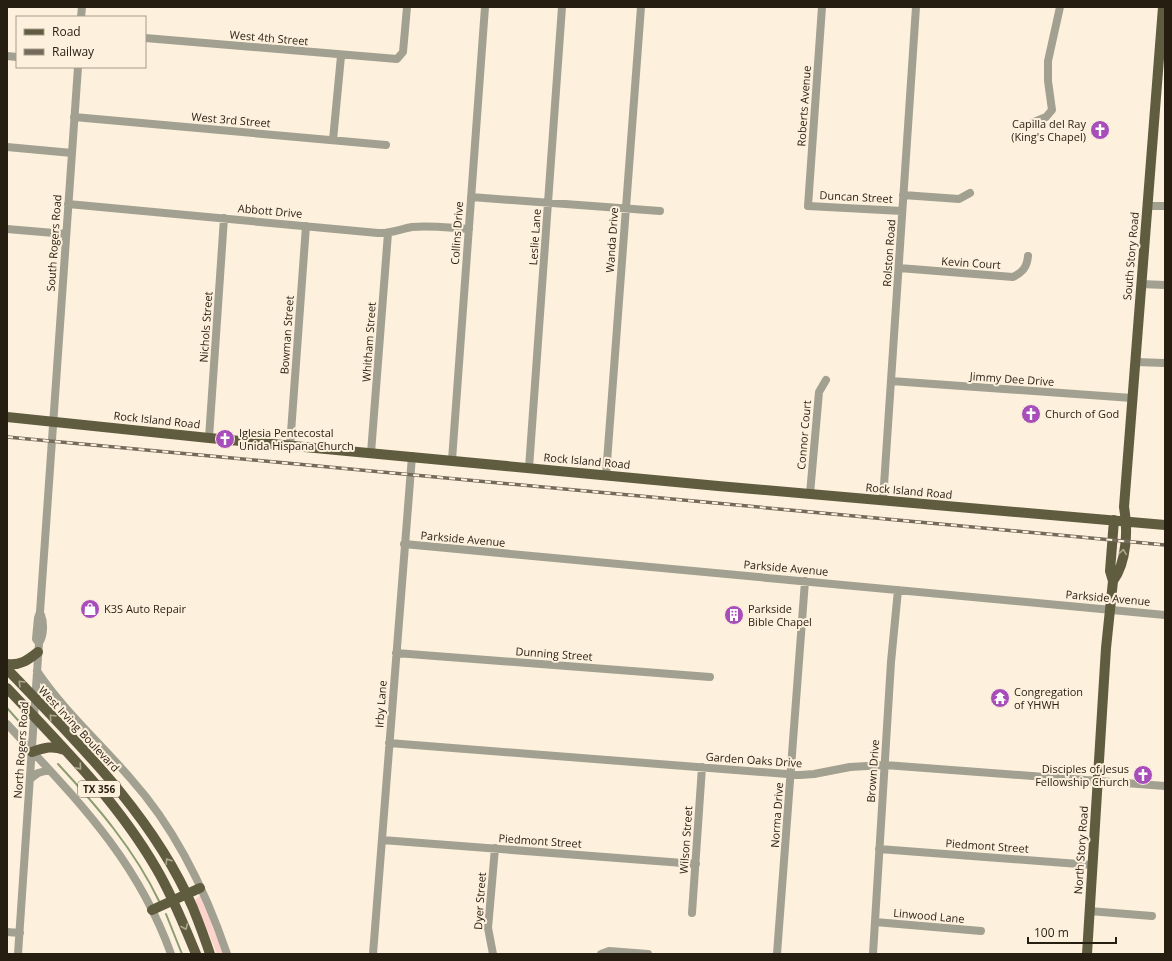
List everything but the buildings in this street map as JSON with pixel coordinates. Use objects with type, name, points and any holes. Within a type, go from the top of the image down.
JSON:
[{"type":"main road","name":"South Story Road","points":[[1126,521],[1124,507],[1147,206],[1162,61],[1163,7]]},
{"type":"main road","name":"Rock Island Road","points":[[7,417],[290,446],[1165,525]]},
{"type":"main road","points":[[1114,520],[1124,507]]},
{"type":"main road","name":"North Story Road","points":[[1087,954],[1113,581],[1110,571],[1114,520]]},
{"type":"main road","name":"North Story Road","points":[[1113,581],[1120,572],[1126,521]]},
{"type":"main road","points":[[7,664],[14,665],[23,663],[39,647]]},
{"type":"main road","name":"West Irving Boulevard","points":[[7,669],[112,782],[134,810],[170,864],[186,895],[210,954]]},
{"type":"main road","name":"TX 356","points":[[7,688],[34,716],[116,810],[156,868],[173,901],[196,954]]},
{"type":"main road","points":[[32,752],[49,746],[56,746],[64,750]]},
{"type":"main road","points":[[152,910],[200,888]]},
{"type":"street","name":"West 4th Street","points":[[146,38],[390,60],[397,59],[403,52],[407,7]]},
{"type":"street","name":"Collins Drive","points":[[452,460],[485,7]]},
{"type":"street","name":"Leslie Lane","points":[[529,468],[562,7]]},
{"type":"street","name":"Wanda Drive","points":[[606,475],[641,7]]},
{"type":"street","name":"Roberts Avenue","points":[[808,206],[822,7]]},
{"type":"street","name":"Rolston Road","points":[[883,500],[916,7]]},
{"type":"street","points":[[1034,122],[1046,118],[1052,110],[1048,80],[1048,61],[1060,7]]},
{"type":"street","points":[[333,140],[341,56]]},
{"type":"street","name":"South Rogers Road","points":[[53,422],[78,68]]},
{"type":"street","name":"West 3rd Street","points":[[74,117],[386,145]]},
{"type":"street","points":[[7,147],[72,153]]},
{"type":"street","points":[[903,195],[959,199],[970,193]]},
{"type":"street","points":[[471,197],[660,211]]},
{"type":"street","name":"Abbott Drive","points":[[68,204],[388,233],[410,227],[425,226],[469,229]]},
{"type":"street","name":"Duncan Street","points":[[808,206],[902,211]]},
{"type":"street","points":[[1147,206],[1165,206]]},
{"type":"street","name":"Nichols Street","points":[[209,438],[224,218]]},
{"type":"street","name":"Bowman Street","points":[[290,446],[306,226]]},
{"type":"street","points":[[7,229],[66,234]]},
{"type":"street","name":"Whitham Street","points":[[371,453],[388,233]]},
{"type":"street","name":"Kevin Court","points":[[899,268],[1013,277],[1023,271],[1027,264],[1028,256]]},
{"type":"street","points":[[1141,284],[1165,285]]},
{"type":"street","points":[[1135,362],[1165,363]]},
{"type":"street","name":"Connor Court","points":[[810,494],[819,392],[826,380]]},
{"type":"street","name":"Jimmy Dee Drive","points":[[891,381],[1132,398]]},
{"type":"street","name":"North Rogers Road","points":[[18,954],[37,671],[39,647],[42,639],[43,628],[40,612],[53,422]]},
{"type":"street","name":"Irby Lane","points":[[373,954],[412,456]]},
{"type":"street","name":"Parkside Avenue","points":[[404,544],[1165,615]]},
{"type":"street","name":"Norma Drive","points":[[777,954],[805,581]]},
{"type":"street","name":"Brown Drive","points":[[873,954],[879,849],[898,590]]},
{"type":"street","name":"Dunning Street","points":[[396,653],[710,677]]},
{"type":"street","name":"West Irving Boulevard","points":[[37,671],[45,683],[132,779],[177,843],[200,888],[227,954]]},
{"type":"street","points":[[7,724],[109,838],[130,869],[152,910],[171,954]]},
{"type":"street","name":"Garden Oaks Drive","points":[[389,743],[791,774],[814,774],[850,767],[885,765],[1165,786]]},
{"type":"street","name":"Wilson Street","points":[[692,913],[702,767]]},
{"type":"street","points":[[30,779],[38,773],[49,770]]},
{"type":"street","name":"Piedmont Street","points":[[382,840],[696,864]]},
{"type":"street","name":"Dyer Street","points":[[493,954],[488,928],[495,848]]},
{"type":"street","name":"Piedmont Street","points":[[879,849],[1092,866]]},
{"type":"street","points":[[1089,911],[1152,916]]},
{"type":"street","name":"Linwood Lane","points":[[875,922],[981,932]]},
{"type":"street","points":[[7,932],[20,933]]},
{"type":"street","points":[[601,954],[609,951],[648,954]]},
{"type":"shaded area","points":[[201,896],[223,954],[217,954],[195,900]]},
{"type":"waterway","points":[[7,708],[24,727]]},
{"type":"waterway","points":[[58,764],[101,812],[114,829],[138,864],[159,901]]},
{"type":"waterway","points":[[166,914],[182,954]]},
{"type":"railway","points":[[7,437],[1165,545]]},
{"type":"place","name":"Capilla del Ray (King's Chapel)","points":[[1100,130]]},
{"type":"place","name":"Church of God","points":[[1031,414]]},
{"type":"place","name":"Iglesia Pentecostal Unida Hispana Church","points":[[225,439]]},
{"type":"place","name":"K3S Auto Repair","points":[[90,609]]},
{"type":"place","name":"Parkside Bible Chapel","points":[[734,615]]},
{"type":"place","name":"Congregation of YHWH","points":[[1000,698]]},
{"type":"place","name":"Disciples of Jesus Fellowship Church","points":[[1143,775]]}]
